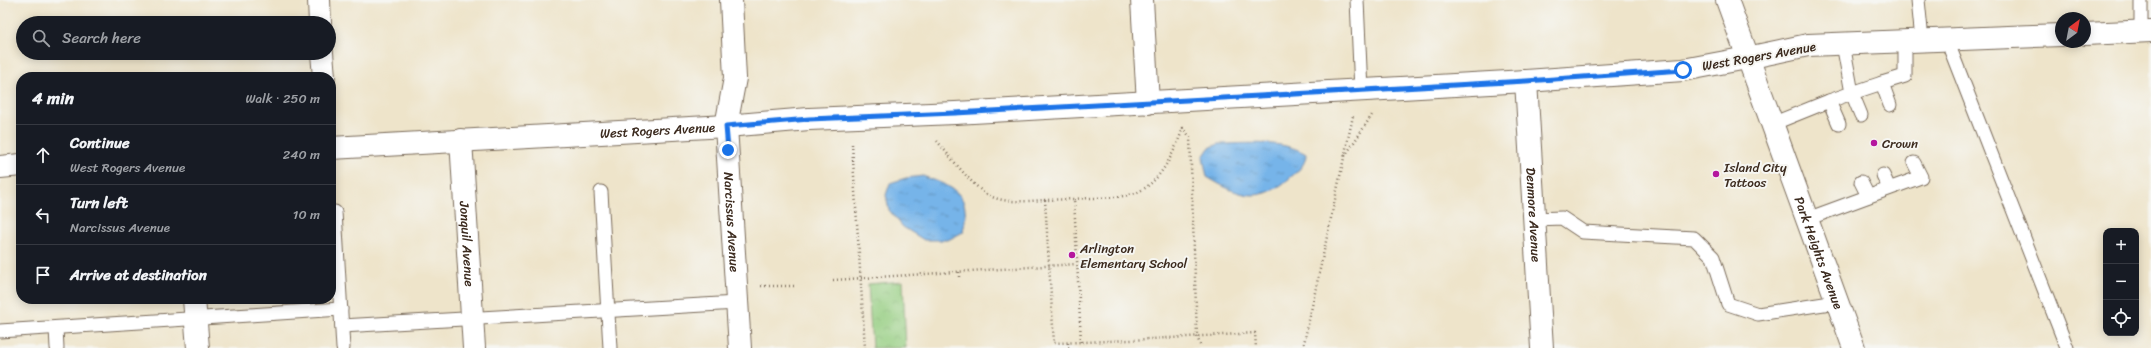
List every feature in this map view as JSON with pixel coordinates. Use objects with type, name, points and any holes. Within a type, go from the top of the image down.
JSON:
[{"type":"street","points":[[319,0],[320,16]]},
{"type":"street","name":"Narcissus Avenue","points":[[731,0],[735,78],[726,126],[740,348]]},
{"type":"street","points":[[1142,0],[1148,103]]},
{"type":"street","name":"Park Heights Avenue","points":[[1727,0],[1854,348]]},
{"type":"street","points":[[2091,34],[2146,32]]},
{"type":"street","name":"West Rogers Avenue","points":[[336,148],[726,126],[809,119],[1148,103],[1526,81],[1683,70],[1808,46],[1946,38],[2055,35]]},
{"type":"street","points":[[323,60],[324,72]]},
{"type":"street","name":"Denmore Avenue","points":[[1526,81],[1542,348]]},
{"type":"street","name":"Jonquil Avenue","points":[[461,140],[474,348]]},
{"type":"street","points":[[0,167],[16,166]]},
{"type":"street","points":[[195,309],[198,348]]},
{"type":"lane","points":[[1357,0],[1361,91]]},
{"type":"lane","points":[[1772,124],[1829,101],[1905,76],[1913,40],[1918,0]]},
{"type":"lane","points":[[2141,0],[2146,32]]},
{"type":"lane","points":[[1946,38],[2067,348]]},
{"type":"lane","points":[[1843,44],[1852,93],[1860,115]]},
{"type":"lane","points":[[1882,83],[1890,105]]},
{"type":"lane","points":[[1829,101],[1839,124]]},
{"type":"lane","points":[[1807,219],[1921,177],[1914,163]]},
{"type":"lane","points":[[1883,175],[1889,188]]},
{"type":"lane","points":[[1861,182],[1868,196]]},
{"type":"lane","points":[[601,192],[610,348]]},
{"type":"lane","points":[[1534,219],[1562,218],[1583,232],[1694,238],[1713,257],[1728,304],[1758,314],[1837,302]]},
{"type":"lane","points":[[336,228],[343,348]]},
{"type":"lane","points":[[342,326],[737,304]]},
{"type":"lane","points":[[0,331],[56,328],[195,309],[341,310]]},
{"type":"lane","points":[[56,328],[57,348]]},
{"type":"path","points":[[1303,348],[1343,158],[1354,114]]},
{"type":"path","points":[[1343,158],[1373,115]]},
{"type":"path","points":[[937,141],[987,195],[1008,201],[1074,199],[1133,194],[1152,182],[1176,148],[1183,128],[1190,138],[1197,336],[1201,348]]},
{"type":"path","points":[[852,144],[865,348]]},
{"type":"path","points":[[1074,199],[1081,342]]},
{"type":"path","points":[[1045,200],[1054,343],[1255,333],[1256,348]]},
{"type":"path","points":[[833,280],[1076,264]]},
{"type":"path","points":[[959,272],[959,280]]},
{"type":"path","points":[[754,286],[796,286]]},
{"type":"path","points":[[1068,342],[1068,348]]},
{"type":"green space","points":[[903,281],[906,348],[872,348],[868,284]]},
{"type":"water","points":[[1219,144],[1275,144],[1296,149],[1306,154],[1306,158],[1300,169],[1281,185],[1270,191],[1250,195],[1230,189],[1207,177],[1203,157],[1209,148]]},
{"type":"water","points":[[923,176],[944,184],[958,194],[963,200],[965,219],[963,232],[948,240],[924,240],[903,227],[889,210],[886,195],[890,183],[906,178]]},
{"type":"place","name":"Crown","points":[[1874,143]]},
{"type":"place","name":"Island City Tattoos","points":[[1716,174]]},
{"type":"place","name":"Arlington Elementary School","points":[[1072,255]]},
{"type":"route","points":[[728,150],[726,126],[809,119],[1148,103],[1526,81],[1683,70]]}]
